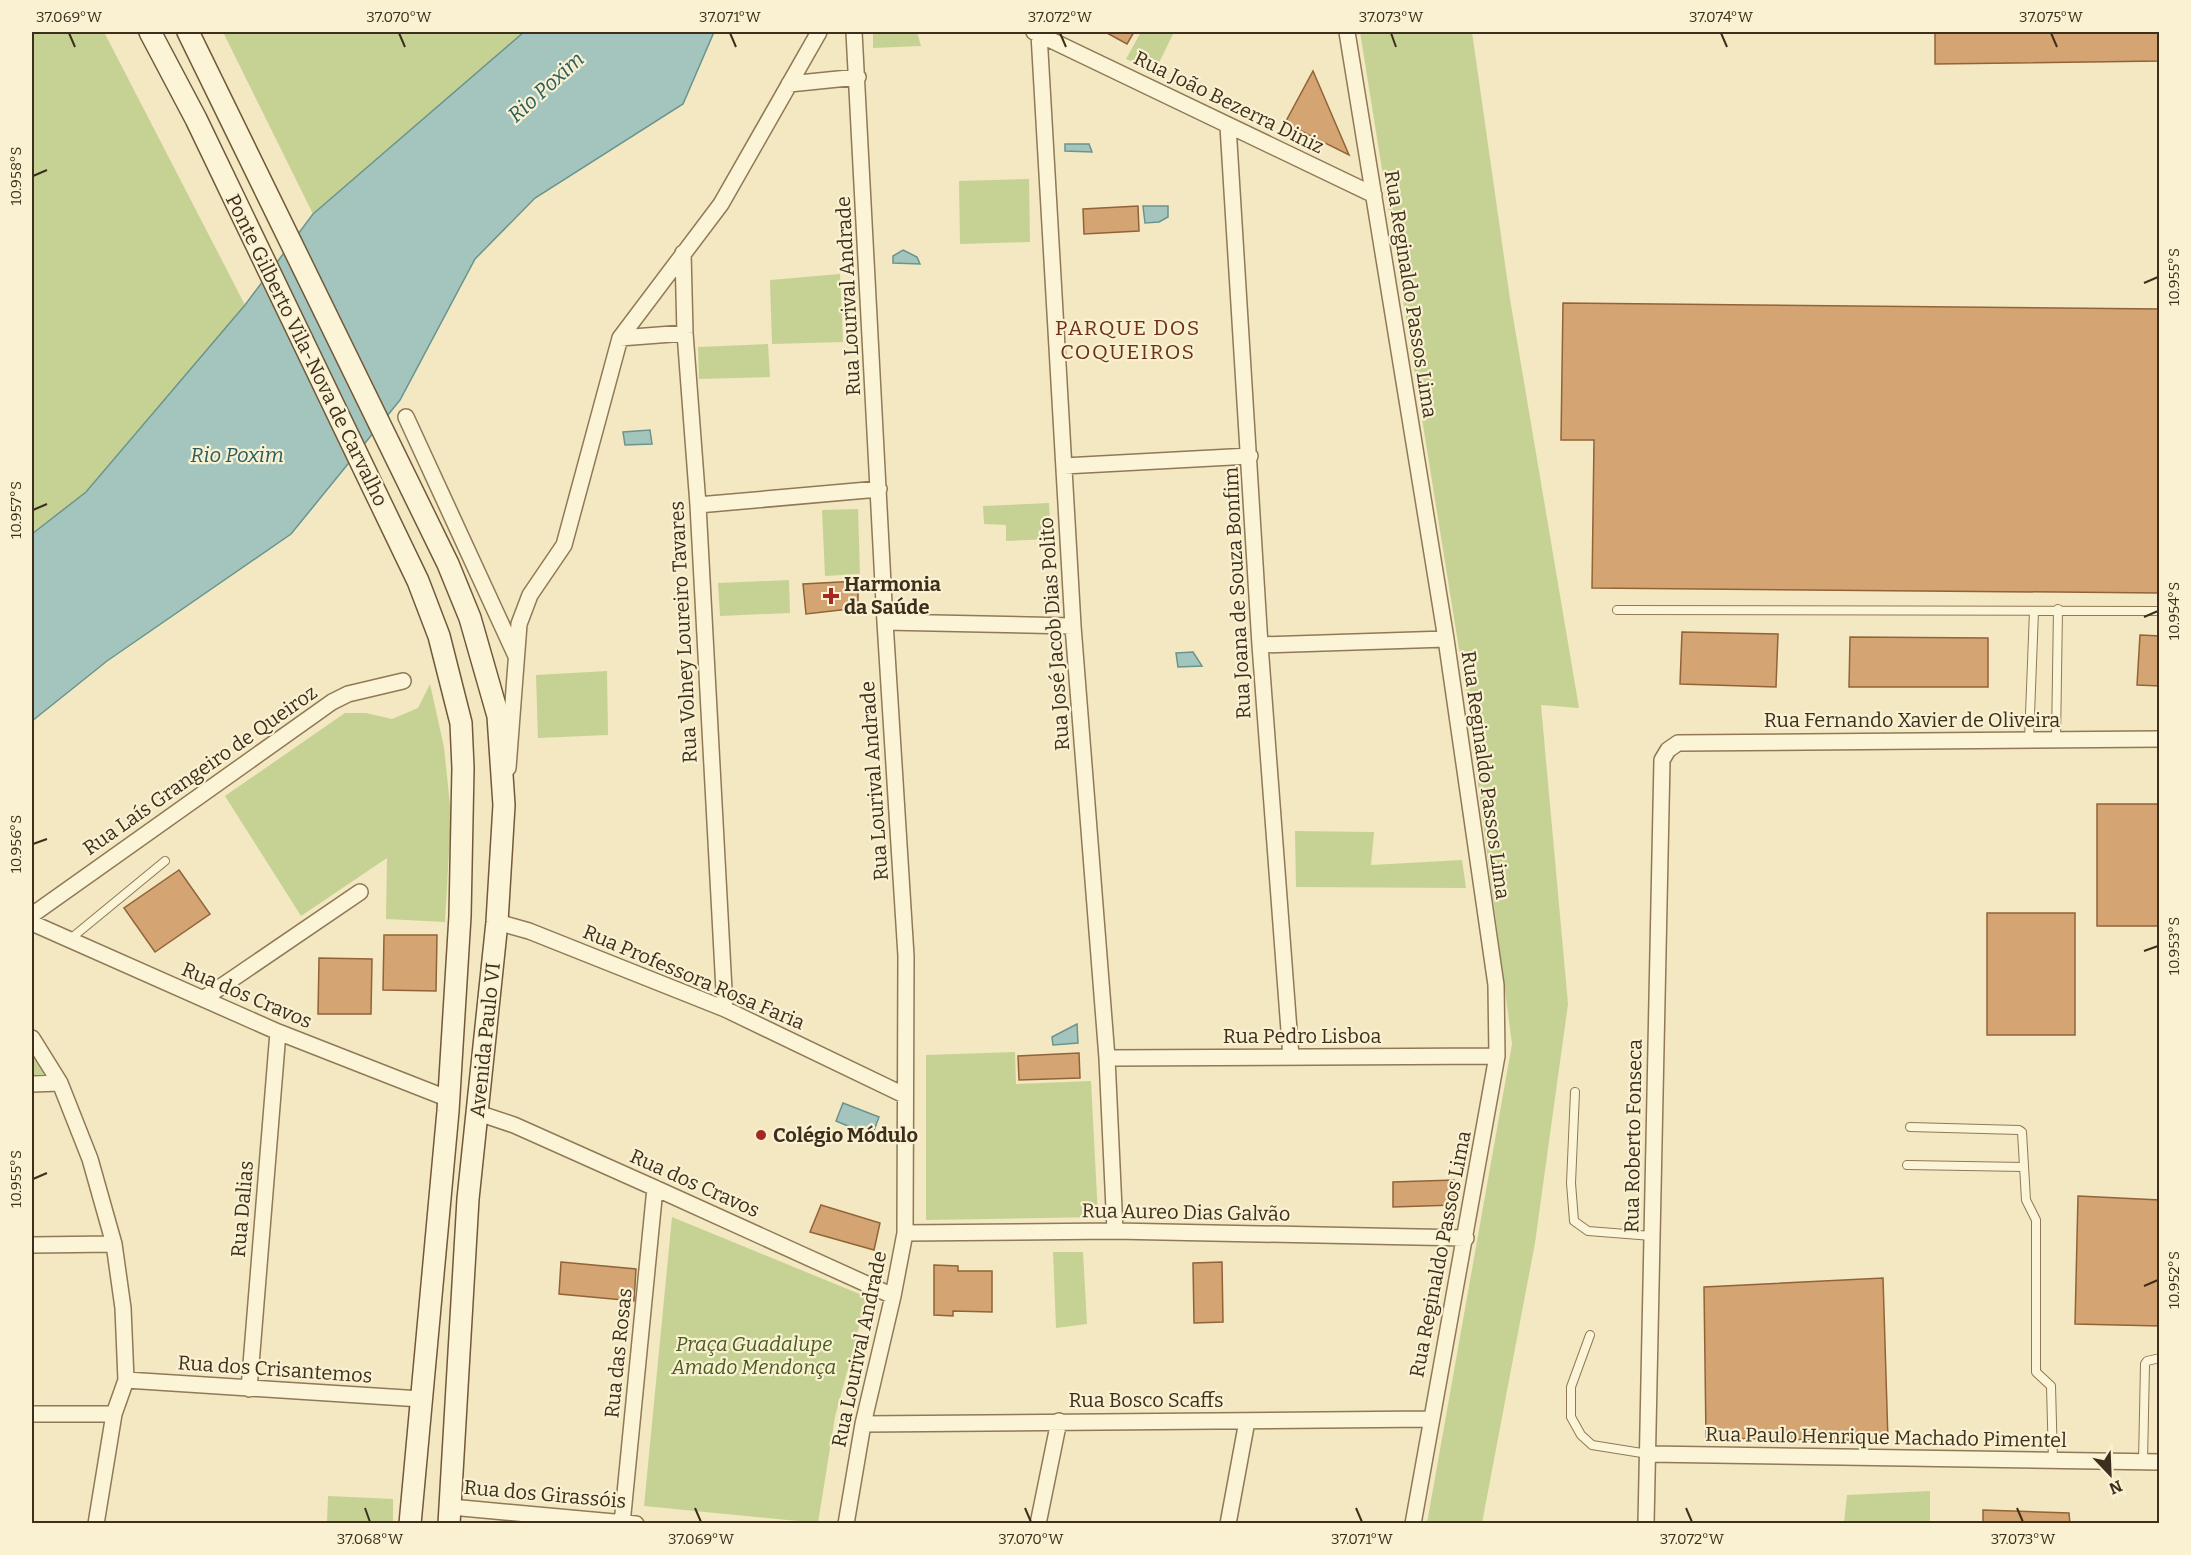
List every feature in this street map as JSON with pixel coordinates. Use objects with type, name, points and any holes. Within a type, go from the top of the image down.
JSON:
[{"type":"main road","name":"Ponte Gilberto Vila-Nova de Carvalho","points":[[150,32],[196,119],[418,581]]},
{"type":"main road","name":"Ponte Gilberto Vila-Nova de Carvalho","points":[[188,32],[226,105],[448,564]]},
{"type":"main road","name":"Avenida Paulo VI","points":[[448,564],[470,618],[498,716],[504,805],[497,922],[468,1199],[450,1515]]},
{"type":"main road","name":"Avenida Paulo VI","points":[[410,1524],[449,1099],[460,916],[463,768],[461,723],[439,636],[418,581]]},
{"type":"street","points":[[504,805],[514,723],[519,624],[526,603],[564,545],[620,338],[721,204],[819,32]]},
{"type":"street","name":"Rua Lourival Andrade","points":[[846,1524],[863,1424],[893,1296],[905,1233],[906,956],[885,622],[854,32]]},
{"type":"street","name":"Rua Reginaldo Passos Lima","points":[[1347,32],[1446,639],[1496,985],[1497,1056],[1467,1238],[1430,1419],[1413,1524]]},
{"type":"street","name":"Rua João Bezerra Diniz","points":[[1036,33],[1374,195]]},
{"type":"street","name":"Rua José Jacob Dias Polito","points":[[1036,33],[1073,626],[1107,1058],[1115,1231]]},
{"type":"street","points":[[789,84],[858,77]]},
{"type":"street","name":"Rua Joana de Souza Bonfim","points":[[1228,126],[1251,456],[1260,645],[1291,1057]]},
{"type":"street","name":"Rua Volney Loureiro Tavares","points":[[683,252],[685,333],[698,506],[725,1009]]},
{"type":"street","points":[[620,338],[685,333]]},
{"type":"street","points":[[406,417],[517,658]]},
{"type":"street","points":[[1064,466],[1251,456]]},
{"type":"street","points":[[698,506],[879,489]]},
{"type":"street","points":[[885,622],[1073,626]]},
{"type":"street","points":[[1260,645],[1446,639]]},
{"type":"street","name":"Rua Laís Grangeiro de Queiroz","points":[[32,915],[332,702],[348,694],[403,681]]},
{"type":"street","name":"Rua Fernando Xavier de Oliveira","points":[[1668,750],[1678,743],[2160,740]]},
{"type":"street","name":"Rua Roberto Fonseca","points":[[1646,1524],[1662,760],[1668,750]]},
{"type":"street","points":[[203,999],[360,892]]},
{"type":"street","name":"Rua Professora Rosa Faria","points":[[497,922],[530,931],[725,1009],[904,1095]]},
{"type":"street","name":"Rua dos Cravos","points":[[32,923],[278,1032],[449,1099]]},
{"type":"street","name":"Rua Dalias","points":[[249,1389],[278,1032]]},
{"type":"street","points":[[32,1038],[60,1083],[90,1159],[114,1244],[123,1308],[126,1380],[114,1414],[96,1524]]},
{"type":"street","name":"Rua Pedro Lisboa","points":[[1107,1058],[1497,1056]]},
{"type":"street","points":[[32,1084],[60,1083]]},
{"type":"street","name":"Rua dos Cravos","points":[[478,1113],[514,1125],[893,1296]]},
{"type":"street","name":"Rua das Rosas","points":[[627,1523],[655,1188]]},
{"type":"street","name":"Rua Aureo Dias Galvão","points":[[905,1233],[1115,1231],[1467,1238]]},
{"type":"street","points":[[32,1245],[114,1244]]},
{"type":"street","name":"Rua dos Crisantemos","points":[[126,1380],[421,1399]]},
{"type":"street","points":[[32,1414],[114,1414]]},
{"type":"street","name":"Rua Bosco Scaffs","points":[[863,1424],[1430,1419]]},
{"type":"street","points":[[1038,1524],[1059,1421]]},
{"type":"street","points":[[1228,1524],[1247,1421]]},
{"type":"street","name":"Rua Paulo Henrique Machado Pimentel","points":[[1648,1454],[2160,1462]]},
{"type":"street","name":"Rua dos Girassóis","points":[[450,1515],[627,1523]]},
{"type":"lane","points":[[2056,740],[2058,609]]},
{"type":"lane","points":[[1617,610],[2160,610]]},
{"type":"lane","points":[[2030,740],[2034,610]]},
{"type":"lane","points":[[69,940],[165,861]]},
{"type":"lane","points":[[1575,1092],[1571,1183],[1574,1221],[1588,1232],[1652,1236]]},
{"type":"lane","points":[[1910,1127],[2019,1130],[2022,1135],[2026,1200],[2036,1220],[2036,1372],[2051,1386],[2053,1461]]},
{"type":"lane","points":[[1907,1165],[2024,1167]]},
{"type":"lane","points":[[1590,1335],[1571,1387],[1571,1417],[1581,1435],[1592,1445],[1648,1454]]},
{"type":"lane","points":[[2143,1462],[2145,1364],[2160,1358]]},
{"type":"green space","points":[[32,32],[104,32],[245,305],[86,492],[32,534]]},
{"type":"green space","points":[[223,32],[524,32],[313,214]]},
{"type":"green space","points":[[873,32],[917,32],[921,46],[873,48]]},
{"type":"green space","points":[[1141,32],[1174,32],[1155,71],[1126,59]]},
{"type":"green space","points":[[1360,32],[1472,32],[1510,299],[1579,708],[1541,705],[1568,1004],[1535,1243],[1482,1523],[1427,1523],[1512,1044],[1467,699]]},
{"type":"green space","points":[[1029,179],[1030,242],[960,244],[959,181]]},
{"type":"green space","points":[[840,274],[843,342],[772,344],[770,280]]},
{"type":"green space","points":[[768,344],[770,377],[699,379],[698,347]]},
{"type":"green space","points":[[1049,503],[1051,539],[1006,541],[1006,525],[984,524],[983,506]]},
{"type":"green space","points":[[858,509],[860,574],[825,576],[822,510]]},
{"type":"green space","points":[[789,580],[790,613],[720,616],[718,583]]},
{"type":"green space","points":[[607,671],[608,735],[538,738],[536,675]]},
{"type":"green space","points":[[430,684],[444,747],[451,815],[445,922],[386,919],[387,858],[301,916],[225,796],[345,713],[366,713],[392,719],[418,708]]},
{"type":"green space","points":[[1295,831],[1374,832],[1371,865],[1462,860],[1466,888],[1296,887]]},
{"type":"green space","points":[[1015,1052],[1016,1084],[1091,1081],[1098,1217],[926,1220],[926,1055]]},
{"type":"green space","points":[[32,1055],[47,1079],[32,1079]]},
{"type":"green space","name":"Praça Guadalupe Amado Mendonça","points":[[672,1217],[867,1297],[835,1417],[818,1523],[644,1506]]},
{"type":"green space","points":[[1053,1252],[1083,1252],[1087,1324],[1056,1328]]},
{"type":"green space","points":[[1930,1491],[1930,1523],[1844,1523],[1847,1495]]},
{"type":"green space","points":[[328,1496],[393,1499],[393,1523],[327,1523]]},
{"type":"water","name":"Rio Poxim","points":[[524,32],[714,32],[683,104],[535,198],[475,259],[400,400],[291,534],[107,661],[32,721],[32,534],[86,492],[245,305],[313,214]]},
{"type":"water","points":[[1065,144],[1089,144],[1092,152],[1065,151]]},
{"type":"water","points":[[1143,206],[1168,206],[1168,217],[1159,222],[1145,223]]},
{"type":"water","points":[[903,250],[917,257],[920,264],[893,263],[893,256]]},
{"type":"water","points":[[650,430],[652,444],[625,445],[623,432]]},
{"type":"water","points":[[1193,652],[1202,666],[1178,667],[1176,653]]},
{"type":"water","points":[[1077,1024],[1078,1043],[1053,1045],[1052,1037]]},
{"type":"water","points":[[843,1103],[879,1117],[872,1136],[836,1121]]},
{"type":"building","points":[[1107,32],[1134,32],[1127,44]]},
{"type":"building","points":[[1935,32],[2160,32],[2160,61],[1935,64]]},
{"type":"building","points":[[1313,71],[1349,155],[1285,123]]},
{"type":"building","points":[[1138,206],[1139,231],[1084,234],[1083,209]]},
{"type":"building","points":[[1563,303],[2160,309],[2160,593],[1592,588],[1594,440],[1561,440]]},
{"type":"building","name":"Harmonia da Saúde","points":[[858,581],[858,608],[806,614],[803,584]]},
{"type":"building","points":[[1682,632],[1778,634],[1776,687],[1680,684]]},
{"type":"building","points":[[2140,635],[2160,636],[2160,686],[2137,685]]},
{"type":"building","points":[[1850,637],[1988,638],[1988,687],[1849,687]]},
{"type":"building","points":[[2097,804],[2160,804],[2160,926],[2097,926]]},
{"type":"building","points":[[179,870],[210,914],[155,952],[124,908]]},
{"type":"building","points":[[1987,913],[2075,913],[2075,1035],[1987,1035]]},
{"type":"building","points":[[384,935],[437,935],[436,991],[383,990]]},
{"type":"building","points":[[319,958],[372,959],[371,1014],[318,1014]]},
{"type":"building","points":[[1079,1053],[1080,1078],[1019,1080],[1018,1056]]},
{"type":"building","points":[[1454,1180],[1455,1205],[1393,1207],[1393,1182]]},
{"type":"building","points":[[2078,1196],[2160,1200],[2160,1326],[2075,1324]]},
{"type":"building","points":[[821,1205],[880,1223],[874,1250],[810,1232]]},
{"type":"building","points":[[561,1262],[636,1269],[634,1301],[559,1294]]},
{"type":"building","points":[[1222,1262],[1223,1322],[1194,1323],[1193,1263]]},
{"type":"building","points":[[934,1265],[958,1266],[958,1271],[992,1271],[992,1312],[953,1311],[953,1316],[934,1315]]},
{"type":"building","points":[[1883,1278],[1888,1441],[1706,1438],[1704,1287]]},
{"type":"building","points":[[1983,1510],[2069,1513],[2070,1524],[1983,1524]]},
{"type":"place","name":"Harmonia da Saúde","points":[[831,596]]},
{"type":"place","name":"Colégio Módulo","points":[[761,1135]]},
{"type":"district","name":"PARQUE DOS COQUEIROS","points":[[1128,340]]}]
